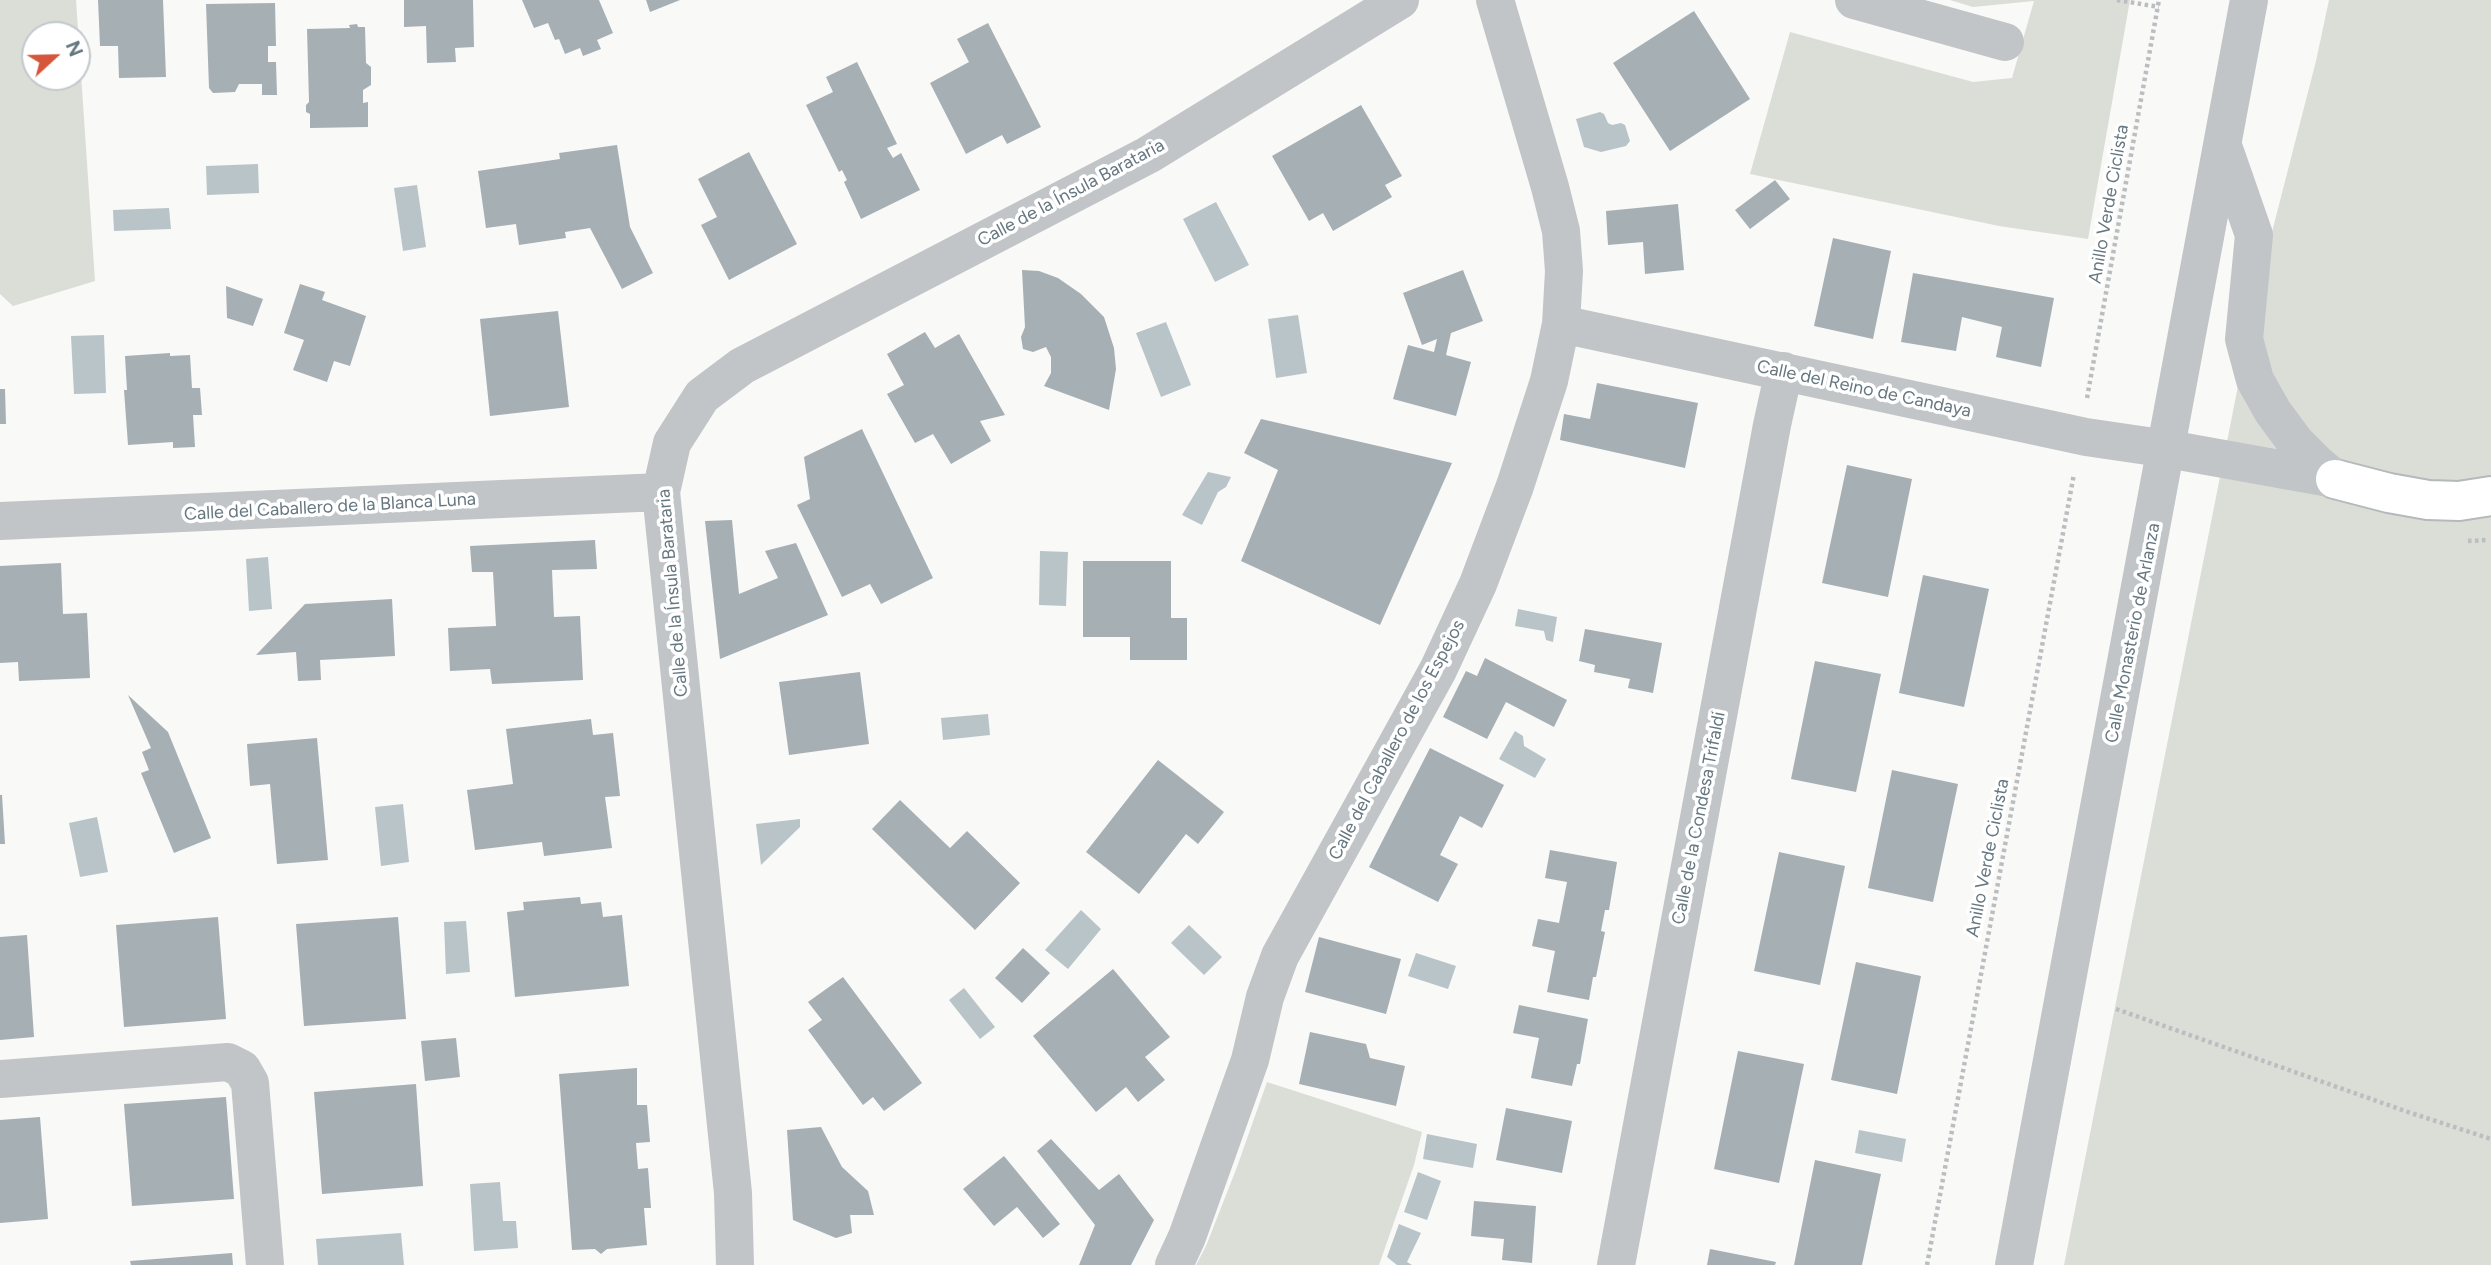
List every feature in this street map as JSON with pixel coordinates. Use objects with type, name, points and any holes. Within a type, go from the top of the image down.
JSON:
[{"type":"highway","points":[[2335,479],[2428,500],[2459,501],[2491,496]]},
{"type":"street","name":"Calle de la Ínsula Barataria","points":[[735,1265],[733,1193],[661,492],[672,443],[702,396],[742,366],[1148,155],[1400,0]]},
{"type":"street","name":"Calle del Caballero de los Espejos","points":[[1174,1265],[1187,1237],[1250,1060],[1265,997],[1280,956],[1438,670],[1478,584],[1549,381],[1561,324],[1564,271],[1561,230],[1495,0]]},
{"type":"street","points":[[1854,0],[2005,42]]},
{"type":"street","name":"Calle Monasterio de Arlanza","points":[[2014,1265],[2168,449],[2249,0]]},
{"type":"street","points":[[2222,144],[2254,235],[2244,339],[2255,380],[2273,412],[2296,443],[2335,479]]},
{"type":"street","name":"Calle del Reino de Candaya","points":[[1561,324],[2086,437],[2335,479]]},
{"type":"street","name":"Calle de la Condesa Trifaldi","points":[[1616,1265],[1784,371]]},
{"type":"street","name":"Calle del Caballero de la Blanca Luna","points":[[0,521],[661,492]]},
{"type":"street","points":[[0,1079],[228,1062],[242,1069],[250,1083],[265,1265]]},
{"type":"path","points":[[2117,0],[2159,3]]},
{"type":"path","name":"Anillo Verde Ciclista","points":[[2087,401],[2159,3]]},
{"type":"path","name":"Anillo Verde Ciclista","points":[[1927,1265],[2075,466]]},
{"type":"path","points":[[2116,1009],[2491,1139]]},
{"type":"shaded area","points":[[0,0],[76,0],[77,21],[21,21],[21,91],[82,91],[95,281],[13,306],[0,294]]},
{"type":"shaded area","points":[[1950,0],[2130,0],[2088,239],[1999,226],[1750,174],[1790,32],[1973,82],[2012,78],[2034,1],[1973,7]]},
{"type":"shaded area","points":[[2329,0],[2491,0],[2491,1265],[2064,1265],[2257,290]]},
{"type":"shaded area","points":[[1600,112],[1608,123],[1625,125],[1630,141],[1626,146],[1601,152],[1584,147],[1576,119]]},
{"type":"shaded area","points":[[258,164],[259,193],[207,195],[206,166]]},
{"type":"shaded area","points":[[417,185],[426,247],[403,251],[394,188]]},
{"type":"shaded area","points":[[1216,202],[1249,265],[1215,282],[1183,219]]},
{"type":"shaded area","points":[[169,208],[171,229],[114,231],[113,210]]},
{"type":"shaded area","points":[[1298,315],[1307,373],[1276,378],[1268,319]]},
{"type":"shaded area","points":[[1166,322],[1191,385],[1161,397],[1136,333]]},
{"type":"shaded area","points":[[104,335],[106,393],[74,394],[71,336]]},
{"type":"shaded area","points":[[1208,472],[1231,477],[1226,487],[1218,492],[1202,525],[1182,515]]},
{"type":"shaded area","points":[[1040,551],[1068,552],[1066,606],[1039,605]]},
{"type":"shaded area","points":[[268,557],[272,609],[249,611],[246,559]]},
{"type":"shaded area","points":[[1518,609],[1557,617],[1553,642],[1546,640],[1544,631],[1515,626]]},
{"type":"shaded area","points":[[988,714],[990,735],[943,740],[941,718]]},
{"type":"shaded area","points":[[1515,731],[1523,736],[1524,746],[1546,759],[1535,778],[1499,759]]},
{"type":"shaded area","points":[[403,804],[409,862],[381,866],[375,807]]},
{"type":"shaded area","points":[[97,817],[108,872],[80,877],[69,823]]},
{"type":"shaded area","points":[[800,819],[800,827],[761,865],[756,824]]},
{"type":"shaded area","points":[[1081,910],[1101,929],[1068,969],[1045,950]]},
{"type":"shaded area","points":[[466,921],[470,972],[446,974],[444,922]]},
{"type":"shaded area","points":[[1189,925],[1222,957],[1204,975],[1171,943]]},
{"type":"shaded area","points":[[1416,953],[1456,966],[1448,989],[1408,976]]},
{"type":"shaded area","points":[[964,988],[995,1027],[980,1039],[949,1000]]},
{"type":"shaded area","points":[[1267,1082],[1422,1132],[1414,1165],[1379,1265],[1196,1265],[1237,1167]]},
{"type":"shaded area","points":[[1859,1130],[1906,1139],[1902,1162],[1855,1153]]},
{"type":"shaded area","points":[[1427,1134],[1477,1144],[1473,1168],[1423,1159]]},
{"type":"shaded area","points":[[1418,1172],[1441,1181],[1427,1220],[1404,1212]]},
{"type":"shaded area","points":[[500,1182],[503,1221],[516,1221],[518,1248],[474,1251],[470,1184]]},
{"type":"shaded area","points":[[1399,1224],[1421,1233],[1407,1262],[1412,1265],[1397,1265],[1387,1257]]},
{"type":"shaded area","points":[[401,1233],[404,1265],[318,1265],[316,1239]]},
{"type":"building","points":[[98,0],[163,0],[166,77],[119,78],[118,46],[100,46]]},
{"type":"building","points":[[404,0],[473,0],[474,47],[455,48],[456,62],[427,63],[426,26],[404,27]]},
{"type":"building","points":[[522,0],[599,0],[613,33],[597,40],[601,49],[583,56],[580,48],[565,54],[548,23],[534,28]]},
{"type":"building","points":[[646,0],[680,0],[650,12]]},
{"type":"building","points":[[275,3],[276,46],[268,46],[268,62],[276,62],[277,95],[262,95],[262,84],[239,84],[235,92],[213,93],[209,88],[206,4]]},
{"type":"building","points":[[1694,11],[1750,99],[1670,151],[1613,63]]},
{"type":"building","points":[[988,23],[1041,127],[1007,144],[1002,135],[966,154],[930,83],[969,62],[957,39]]},
{"type":"building","points":[[357,24],[358,27],[365,27],[366,63],[371,67],[371,85],[363,90],[363,103],[368,102],[368,127],[310,128],[310,114],[306,112],[309,102],[307,29],[350,28],[349,25]]},
{"type":"building","points":[[857,62],[897,144],[887,148],[893,158],[901,153],[920,190],[861,219],[844,182],[847,180],[842,170],[839,172],[806,105],[833,92],[826,77]]},
{"type":"building","points":[[1361,105],[1402,176],[1385,185],[1392,197],[1333,231],[1323,213],[1309,221],[1272,156]]},
{"type":"building","points":[[617,145],[630,227],[653,273],[622,289],[590,228],[565,232],[566,238],[519,245],[516,224],[486,228],[478,171],[560,159],[559,153]]},
{"type":"building","points":[[749,152],[797,244],[729,280],[701,225],[717,217],[698,179]]},
{"type":"building","points":[[1775,180],[1790,199],[1750,229],[1735,210]]},
{"type":"building","points":[[1678,204],[1684,270],[1645,274],[1643,242],[1608,245],[1606,211]]},
{"type":"building","points":[[1833,238],[1891,251],[1873,339],[1814,326]]},
{"type":"building","points":[[1022,270],[1039,271],[1058,278],[1081,294],[1104,317],[1114,348],[1116,369],[1109,410],[1044,386],[1051,373],[1051,357],[1046,347],[1033,352],[1023,349],[1021,337],[1025,327]]},
{"type":"building","points":[[1463,270],[1483,321],[1451,333],[1446,355],[1471,362],[1456,416],[1393,399],[1408,345],[1434,352],[1437,339],[1422,345],[1403,293]]},
{"type":"building","points":[[1913,273],[2054,298],[2041,367],[1996,357],[2002,327],[1962,317],[1956,351],[1901,342]]},
{"type":"building","points":[[300,284],[325,292],[322,300],[366,316],[350,366],[334,361],[327,382],[293,370],[304,340],[284,333]]},
{"type":"building","points":[[226,286],[263,299],[253,326],[227,318]]},
{"type":"building","points":[[558,311],[569,407],[490,416],[480,319]]},
{"type":"building","points":[[925,332],[935,348],[959,334],[1005,415],[980,421],[991,441],[951,464],[933,434],[915,443],[887,394],[904,385],[887,354]]},
{"type":"building","points":[[170,353],[170,356],[190,355],[192,388],[200,388],[202,415],[193,415],[195,447],[173,448],[173,442],[128,445],[124,390],[127,390],[125,356]]},
{"type":"building","points":[[1597,383],[1698,403],[1685,468],[1560,440],[1564,414],[1590,419]]},
{"type":"building","points":[[0,389],[5,389],[6,424],[0,424]]},
{"type":"building","points":[[1261,419],[1452,463],[1380,625],[1241,561],[1278,470],[1244,453]]},
{"type":"building","points":[[862,429],[933,578],[881,604],[870,584],[842,597],[797,505],[810,499],[804,457]]},
{"type":"building","points":[[1847,465],[1912,479],[1888,597],[1822,583]]},
{"type":"building","points":[[732,520],[739,594],[778,578],[765,551],[796,543],[828,615],[720,659],[705,521]]},
{"type":"building","points":[[595,540],[597,569],[552,570],[554,617],[580,616],[583,680],[492,684],[490,669],[450,671],[448,628],[496,626],[493,572],[472,572],[470,546]]},
{"type":"building","points":[[1083,561],[1171,561],[1171,618],[1187,618],[1187,660],[1130,660],[1130,637],[1083,637]]},
{"type":"building","points":[[61,563],[63,614],[87,613],[90,678],[19,681],[18,662],[0,663],[0,566]]},
{"type":"building","points":[[1923,575],[1989,589],[1964,707],[1899,693]]},
{"type":"building","points":[[392,599],[395,656],[320,660],[321,680],[298,681],[296,652],[256,655],[305,604]]},
{"type":"building","points":[[1585,629],[1662,643],[1653,693],[1628,688],[1630,679],[1594,672],[1595,665],[1579,661]]},
{"type":"building","points":[[1485,658],[1567,700],[1554,727],[1506,702],[1487,739],[1443,717],[1466,671],[1477,676]]},
{"type":"building","points":[[1815,661],[1881,674],[1856,792],[1791,779]]},
{"type":"building","points":[[860,672],[869,744],[789,755],[779,682]]},
{"type":"building","points":[[128,695],[168,732],[211,838],[174,853],[141,773],[149,770],[142,752],[151,748]]},
{"type":"building","points":[[591,719],[593,735],[613,733],[620,796],[605,797],[612,848],[544,856],[542,842],[475,850],[467,790],[513,784],[506,729]]},
{"type":"building","points":[[317,738],[328,860],[277,864],[270,784],[250,786],[247,744]]},
{"type":"building","points":[[1430,748],[1504,785],[1482,828],[1460,816],[1440,855],[1458,864],[1438,902],[1369,867]]},
{"type":"building","points":[[1158,760],[1224,812],[1198,844],[1186,834],[1139,894],[1086,852]]},
{"type":"building","points":[[1892,770],[1958,784],[1933,902],[1868,888]]},
{"type":"building","points":[[2,795],[5,844],[0,844]]},
{"type":"building","points":[[900,800],[950,848],[967,831],[1020,883],[975,930],[872,829]]},
{"type":"building","points":[[1550,850],[1617,862],[1609,910],[1605,910],[1601,931],[1605,932],[1596,977],[1593,977],[1589,1000],[1547,992],[1555,951],[1532,946],[1538,919],[1559,923],[1567,882],[1545,878]]},
{"type":"building","points":[[1779,852],[1845,866],[1820,985],[1754,971]]},
{"type":"building","points":[[580,897],[581,904],[601,902],[603,917],[622,915],[629,986],[515,997],[507,912],[524,910],[523,902]]},
{"type":"building","points":[[218,917],[226,1019],[124,1027],[116,925]]},
{"type":"building","points":[[398,917],[406,1019],[304,1026],[296,924]]},
{"type":"building","points":[[27,935],[34,1037],[0,1040],[0,937]]},
{"type":"building","points":[[1319,937],[1401,959],[1386,1014],[1305,992]]},
{"type":"building","points":[[1023,948],[1050,973],[1022,1003],[995,978]]},
{"type":"building","points":[[1856,962],[1921,976],[1897,1094],[1831,1080]]},
{"type":"building","points":[[1113,969],[1170,1037],[1145,1057],[1165,1080],[1138,1102],[1126,1087],[1096,1112],[1033,1036]]},
{"type":"building","points":[[843,977],[922,1083],[884,1111],[873,1097],[863,1105],[808,1030],[822,1020],[808,1002]]},
{"type":"building","points":[[1519,1005],[1588,1019],[1580,1064],[1577,1064],[1572,1086],[1531,1078],[1539,1038],[1513,1033]]},
{"type":"building","points":[[1310,1032],[1366,1044],[1370,1058],[1405,1066],[1396,1106],[1299,1084]]},
{"type":"building","points":[[456,1038],[460,1077],[425,1081],[421,1041]]},
{"type":"building","points":[[1738,1051],[1804,1064],[1779,1183],[1714,1169]]},
{"type":"building","points":[[637,1068],[637,1105],[647,1105],[650,1142],[636,1143],[638,1169],[648,1168],[651,1208],[644,1208],[647,1245],[607,1249],[601,1254],[595,1249],[572,1250],[559,1074]]},
{"type":"building","points":[[416,1084],[423,1186],[322,1194],[314,1092]]},
{"type":"building","points":[[226,1097],[234,1199],[132,1206],[124,1104]]},
{"type":"building","points":[[1506,1108],[1572,1121],[1562,1173],[1496,1160]]},
{"type":"building","points":[[40,1117],[48,1219],[0,1223],[0,1120]]},
{"type":"building","points":[[821,1127],[842,1167],[868,1191],[874,1215],[850,1215],[852,1233],[836,1238],[793,1220],[787,1130]]},
{"type":"building","points":[[1051,1139],[1099,1190],[1119,1174],[1154,1220],[1131,1265],[1079,1265],[1095,1225],[1037,1151]]},
{"type":"building","points":[[1004,1156],[1060,1224],[1043,1238],[1017,1207],[994,1226],[963,1189]]},
{"type":"building","points":[[1815,1160],[1881,1174],[1862,1265],[1794,1265]]},
{"type":"building","points":[[1474,1201],[1536,1206],[1532,1263],[1502,1260],[1504,1239],[1471,1236]]},
{"type":"building","points":[[1710,1249],[1776,1262],[1775,1265],[1707,1265]]},
{"type":"building","points":[[232,1253],[233,1265],[131,1265],[130,1261]]}]
